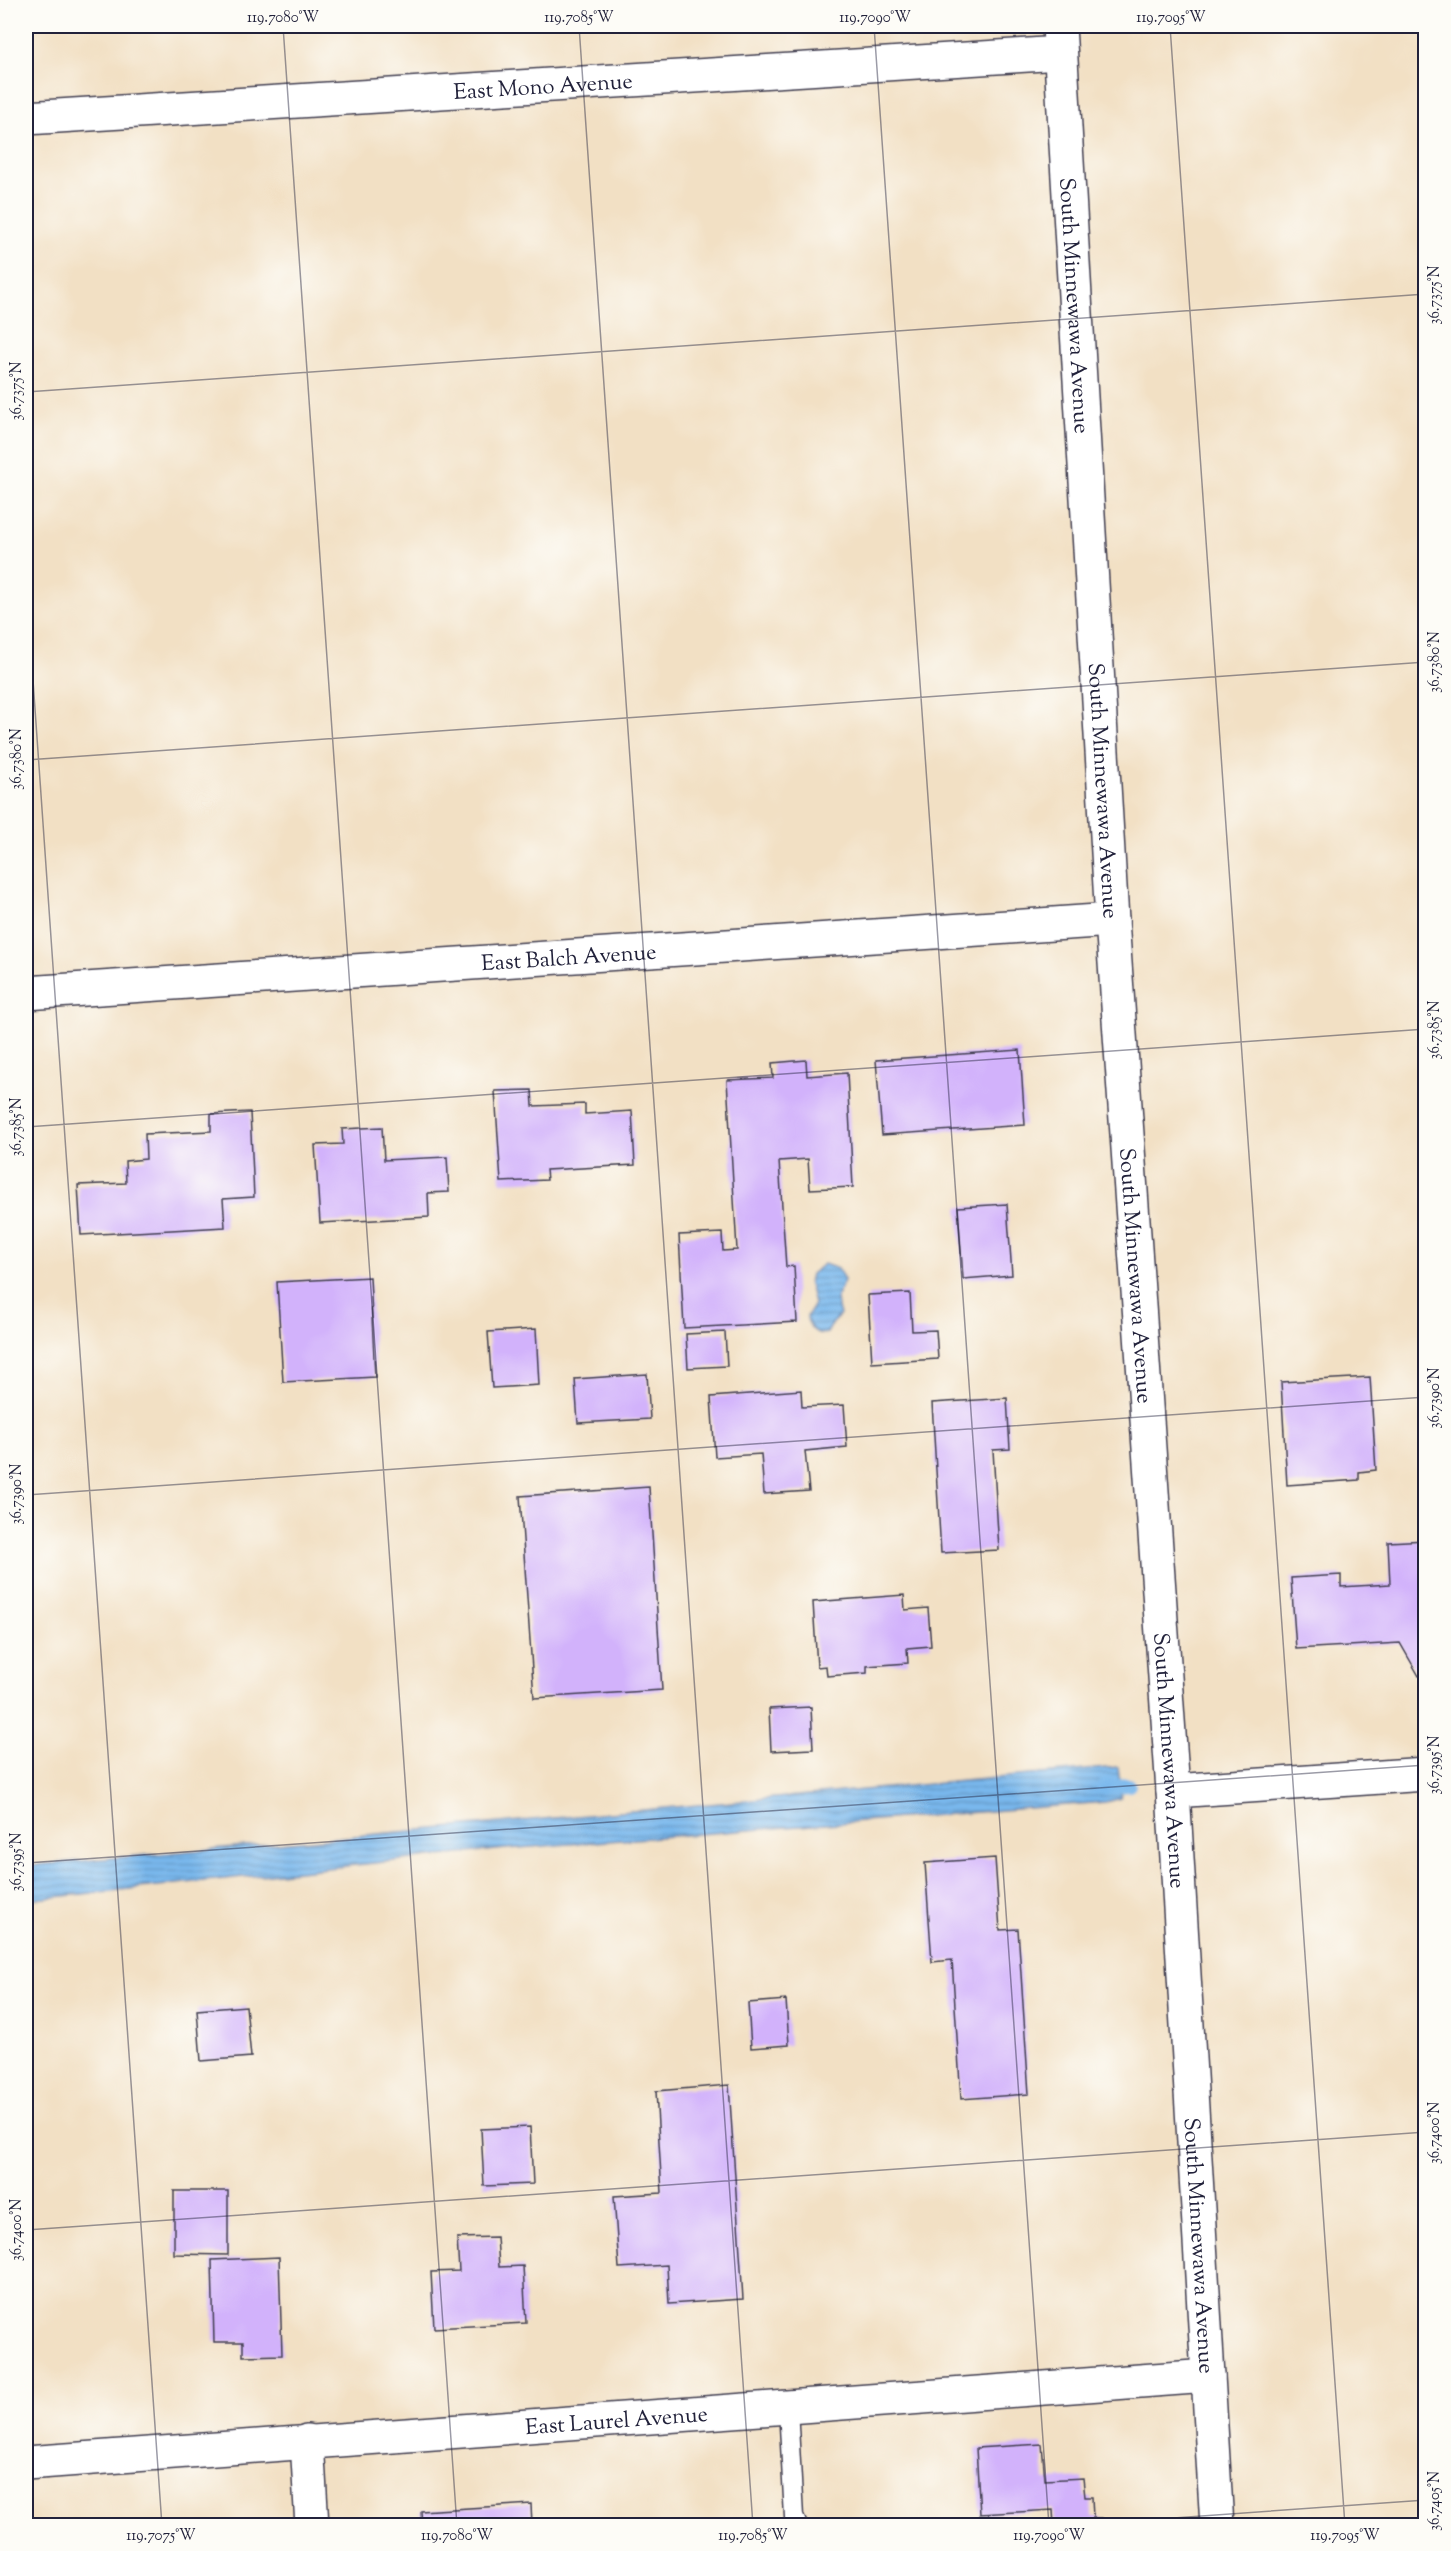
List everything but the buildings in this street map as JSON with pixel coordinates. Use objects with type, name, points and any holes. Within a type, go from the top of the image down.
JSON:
[{"type":"street","name":"East Mono Avenue","points":[[26,118],[1059,39]]},
{"type":"street","name":"South Minnewawa Avenue","points":[[1059,39],[1112,920],[1173,1791],[1217,2526]]},
{"type":"street","name":"East Balch Avenue","points":[[26,993],[1112,920]]},
{"type":"street","points":[[1173,1791],[1425,1774]]},
{"type":"street","name":"East Laurel Avenue","points":[[26,2463],[1208,2376]]},
{"type":"street","points":[[307,2441],[312,2526]]},
{"type":"lane","points":[[788,2408],[794,2517],[798,2526]]},
{"type":"water","points":[[824,1264],[838,1269],[844,1280],[836,1299],[840,1315],[827,1333],[823,1334],[813,1330],[807,1317],[814,1304],[809,1283],[811,1274]]},
{"type":"water","points":[[1118,1767],[1121,1798],[1105,1802],[505,1849],[26,1900],[26,1866]]},
{"type":"waterway","points":[[1103,1787],[1129,1785]]}]
